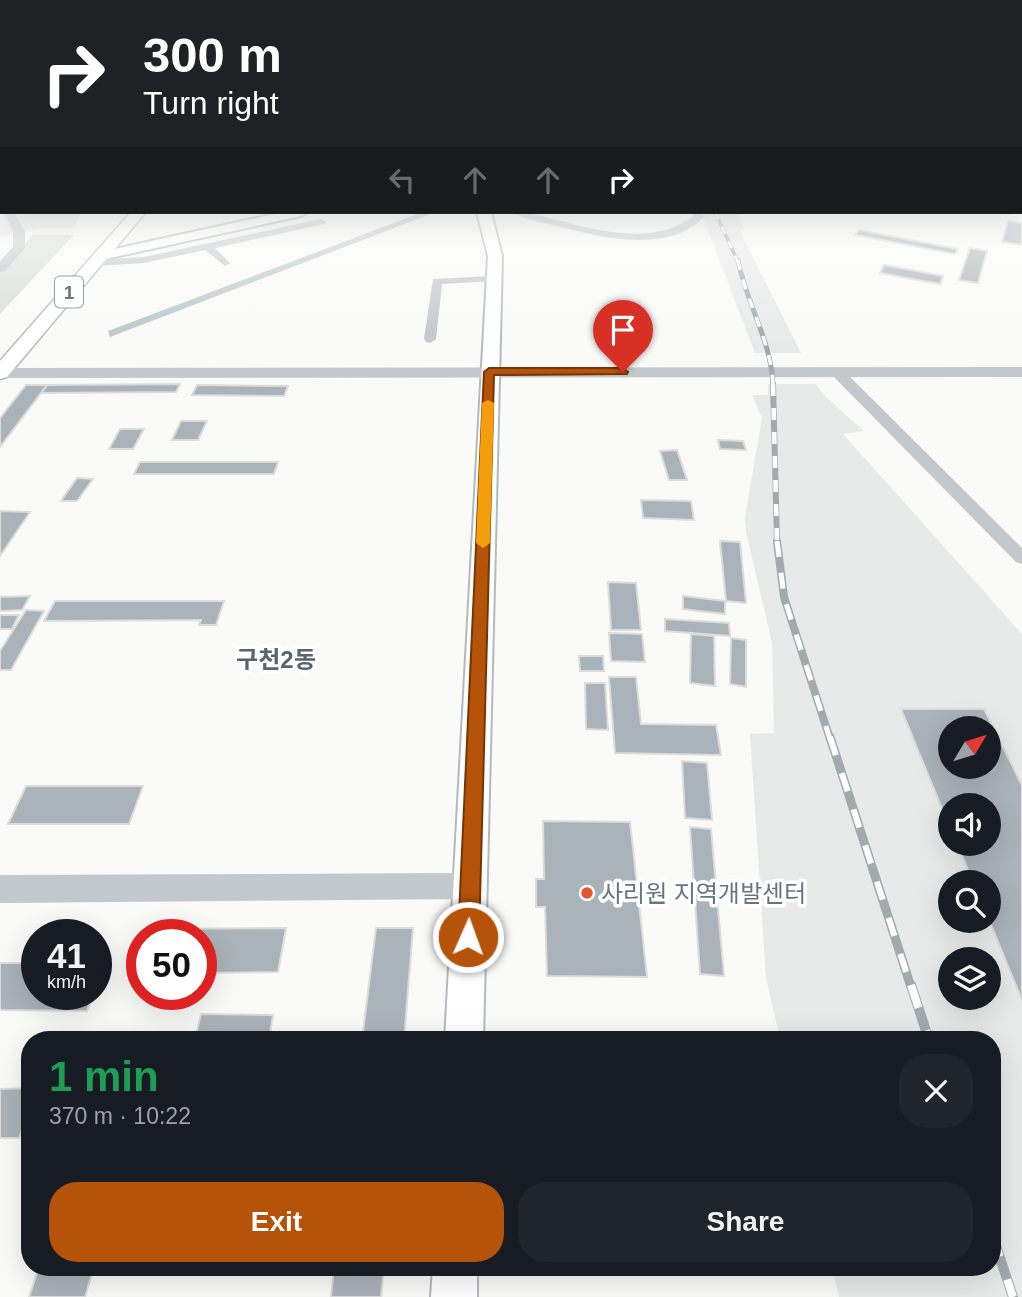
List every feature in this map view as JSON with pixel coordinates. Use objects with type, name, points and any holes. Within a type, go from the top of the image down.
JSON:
[{"type":"main road","name":"1","points":[[0,373],[130,223]]},
{"type":"main road","points":[[98,260],[256,223]]},
{"type":"main road","points":[[464,1031],[495,256],[487,223]]},
{"type":"main road","points":[[454,1297],[455,1276]]},
{"type":"street","points":[[0,268],[19,248],[19,231],[14,223]]},
{"type":"street","points":[[98,260],[144,260],[319,223]]},
{"type":"street","points":[[557,223],[586,230],[644,237],[674,234],[695,223]]},
{"type":"street","points":[[208,247],[225,263]]},
{"type":"street","points":[[430,339],[437,281],[493,279]]},
{"type":"street","points":[[837,372],[1022,558]]},
{"type":"street","points":[[0,373],[1022,372]]},
{"type":"street","points":[[0,889],[470,886]]},
{"type":"shaded area","points":[[0,223],[75,223],[72,228],[41,228],[0,237]]},
{"type":"shaded area","points":[[395,223],[409,223],[110,337],[108,331]]},
{"type":"shaded area","points":[[705,223],[741,223],[745,230],[740,231],[801,353],[755,353]]},
{"type":"shaded area","points":[[33,235],[74,235],[0,314],[0,273]]},
{"type":"shaded area","points":[[768,384],[816,384],[825,396],[864,431],[843,434],[1022,634],[1022,1297],[839,1297],[834,1276],[1001,1276],[1001,1031],[778,1031],[766,978],[750,734],[774,733],[772,643],[746,532],[745,517],[762,418],[752,395],[768,395]]},
{"type":"building","points":[[1008,223],[1022,223],[1022,245],[1002,242]]},
{"type":"building","points":[[859,230],[958,249],[955,254],[855,235]]},
{"type":"building","points":[[970,248],[987,251],[978,283],[959,280]]},
{"type":"building","points":[[884,265],[943,276],[940,284],[880,273]]},
{"type":"building","points":[[180,384],[176,392],[41,393],[47,385]]},
{"type":"building","points":[[26,385],[47,385],[0,447],[0,418]]},
{"type":"building","points":[[197,385],[288,386],[284,396],[192,395]]},
{"type":"building","points":[[181,421],[207,421],[198,440],[172,440]]},
{"type":"building","points":[[120,429],[144,429],[133,449],[109,449]]},
{"type":"building","points":[[718,440],[743,441],[746,450],[720,449]]},
{"type":"building","points":[[677,450],[687,480],[669,480],[660,451]]},
{"type":"building","points":[[140,462],[278,462],[274,474],[134,474]]},
{"type":"building","points":[[77,478],[93,479],[77,501],[61,501]]},
{"type":"building","points":[[641,500],[691,501],[694,520],[643,518]]},
{"type":"building","points":[[0,511],[30,512],[0,556]]},
{"type":"building","points":[[720,541],[740,542],[746,603],[726,601]]},
{"type":"building","points":[[608,582],[636,583],[641,630],[611,630]]},
{"type":"building","points":[[30,596],[22,610],[0,611],[0,597]]},
{"type":"building","points":[[683,596],[725,601],[725,614],[683,609]]},
{"type":"building","points":[[55,601],[224,601],[216,625],[199,625],[201,620],[44,621]]},
{"type":"building","points":[[26,610],[44,611],[11,670],[0,670],[0,651]]},
{"type":"building","points":[[0,615],[19,615],[12,629],[0,629]]},
{"type":"building","points":[[665,619],[729,623],[730,636],[665,631]]},
{"type":"building","points":[[609,633],[642,634],[645,662],[611,661]]},
{"type":"building","points":[[691,634],[714,636],[715,686],[690,683]]},
{"type":"building","points":[[731,638],[746,640],[746,687],[730,684]]},
{"type":"building","points":[[579,656],[603,656],[604,671],[580,671]]},
{"type":"building","points":[[609,677],[636,677],[641,724],[716,725],[721,755],[615,753]]},
{"type":"building","points":[[585,683],[605,683],[608,730],[586,729]]},
{"type":"building","points":[[901,709],[984,709],[988,716],[938,716],[938,779],[1001,779],[1001,743],[1022,785],[1022,1000],[994,933],[1001,933],[1001,870],[968,870],[962,856],[1001,856],[1001,793],[938,793],[938,799]]},
{"type":"building","points":[[682,761],[707,763],[712,820],[685,818]]},
{"type":"building","points":[[26,786],[143,786],[129,824],[8,824]]},
{"type":"building","name":"사리원 지역개발센터","points":[[543,821],[630,822],[647,977],[547,976],[545,907],[536,907],[536,879],[544,879]]},
{"type":"building","points":[[690,827],[711,829],[724,976],[700,974]]},
{"type":"building","points":[[217,928],[286,928],[278,972],[217,973]]},
{"type":"building","points":[[376,928],[413,928],[405,1031],[363,1031]]},
{"type":"building","points":[[0,963],[21,963],[21,1010],[87,1010],[87,1011],[0,1010]]},
{"type":"building","points":[[201,1014],[273,1015],[270,1031],[197,1031]]},
{"type":"building","points":[[21,1088],[19,1138],[0,1138],[0,1089]]},
{"type":"building","points":[[36,1276],[91,1276],[85,1297],[29,1297]]},
{"type":"building","points":[[333,1276],[383,1276],[381,1297],[331,1297]]},
{"type":"railway","points":[[720,223],[738,262]]},
{"type":"railway","points":[[738,260],[764,338],[773,386]]},
{"type":"railway","points":[[773,384],[777,542]]},
{"type":"railway","points":[[777,541],[784,597],[830,739]]},
{"type":"railway","points":[[830,737],[911,987]]},
{"type":"railway","points":[[911,985],[926,1031]]},
{"type":"railway","points":[[1001,1261],[1013,1297]]},
{"type":"slow traffic","points":[[483,543],[488,403]]},
{"type":"place","name":"사리원 지역개발센터","points":[[587,893]]},
{"type":"district","name":"구천2동","points":[[276,659]]},
{"type":"route","points":[[468,937],[489,372],[623,372]]}]
